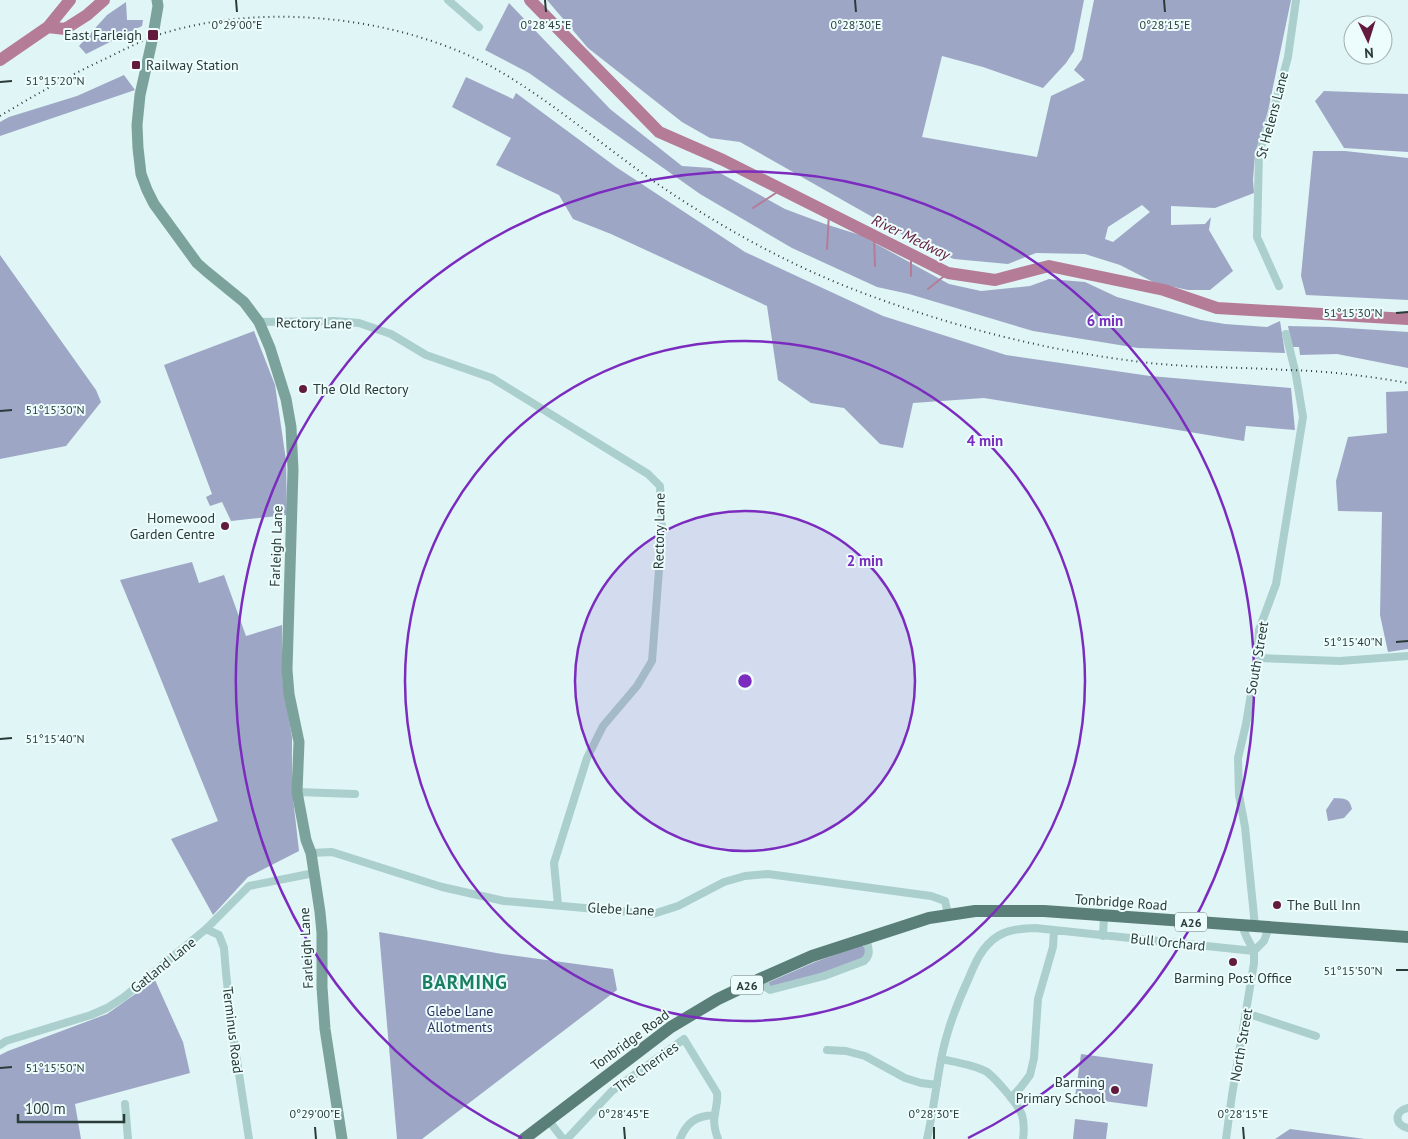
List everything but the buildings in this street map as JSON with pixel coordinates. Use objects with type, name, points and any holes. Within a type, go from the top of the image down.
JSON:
[{"type":"main road","name":"Tonbridge Road","points":[[524,1139],[671,1027],[718,999],[812,956],[929,918],[975,911],[1024,911],[1408,937]]},
{"type":"street","points":[[448,0],[479,27]]},
{"type":"street","name":"St Helens Lane","points":[[1279,286],[1257,237],[1259,153],[1288,56],[1296,0]]},
{"type":"street","name":"Farleigh Lane","points":[[160,1],[140,95],[136,125],[141,174],[154,204],[198,263],[206,272],[244,302],[259,322],[279,374],[286,398],[291,427],[293,448],[287,670],[289,694],[299,742],[297,792],[306,840],[311,853],[322,933],[322,987],[325,1029],[342,1139]]},
{"type":"street","name":"Rectory Lane","points":[[259,322],[359,323],[391,334],[426,355],[492,378],[648,474],[660,486],[662,531],[652,661],[637,686],[603,726],[587,758],[554,863],[558,905]]},
{"type":"street","name":"South Street","points":[[1249,926],[1246,835],[1239,795],[1238,758],[1246,724],[1257,658],[1259,630],[1276,584],[1303,417],[1296,375],[1286,334]]},
{"type":"street","points":[[1257,658],[1340,662],[1408,656]]},
{"type":"street","points":[[297,792],[355,794]]},
{"type":"street","name":"Glebe Lane","points":[[311,853],[332,852],[442,887],[504,901],[653,914],[678,906],[724,882],[745,876],[768,874],[931,896],[945,901],[948,914]]},
{"type":"street","name":"Gatland Lane","points":[[0,1045],[6,1041],[108,1008],[206,929],[249,886],[314,872]]},
{"type":"street","points":[[1103,936],[1104,915]]},
{"type":"street","points":[[1249,926],[1246,938],[1254,951]]},
{"type":"street","name":"North Street","points":[[1226,1139],[1254,962],[1254,951],[1264,941],[1268,927]]},
{"type":"street","name":"Bull Orchard","points":[[927,1139],[941,1059],[955,1009],[983,949],[997,937],[1012,930],[1034,928],[1254,951]]},
{"type":"street","name":"Terminus Road","points":[[206,929],[219,935],[224,948],[232,1028],[249,1139]]},
{"type":"street","points":[[1010,1098],[1030,1075],[1034,1058],[1038,999],[1053,947],[1054,930]]},
{"type":"street","points":[[762,978],[770,990],[824,976],[864,961],[870,954],[866,938]]},
{"type":"street","points":[[1246,1012],[1316,1036]]},
{"type":"street","name":"The Cherries","points":[[565,1139],[612,1091],[684,1039],[717,1093],[718,1102],[714,1115]]},
{"type":"street","points":[[827,1050],[846,1051],[865,1056],[905,1078],[937,1085]]},
{"type":"street","points":[[941,1059],[966,1064],[987,1072],[1022,1115],[1023,1139]]},
{"type":"street","points":[[125,1104],[128,1139]]},
{"type":"street","points":[[1408,1108],[1402,1110],[1398,1115],[1400,1125],[1408,1128]]},
{"type":"street","points":[[680,1139],[690,1122],[703,1116],[714,1115],[718,1139]]},
{"type":"street","points":[[549,1121],[565,1139]]},
{"type":"green space","points":[[547,0],[1084,0],[1074,51],[1066,63],[1043,88],[983,67],[942,56],[922,137],[1037,157],[1051,96],[1085,80],[1074,70],[1082,59],[1094,0],[1291,0],[1268,111],[1255,154],[1254,193],[1215,208],[1171,206],[1171,225],[1205,224],[1211,217],[1209,230],[1233,271],[1210,290],[1188,290],[1155,283],[1120,265],[1085,254],[1036,253],[1008,264],[954,259],[910,242],[899,232],[740,142],[710,138],[682,122],[588,48]],"holes":[[[1142,205],[1150,212],[1113,242],[1105,239],[1108,227]]]},
{"type":"green space","points":[[126,2],[127,20],[143,20],[142,26],[86,54],[79,46],[107,15]]},
{"type":"green space","points":[[509,3],[610,109],[682,166],[711,168],[785,209],[860,235],[949,284],[981,291],[1030,286],[1049,279],[1085,282],[1117,297],[1201,320],[1267,327],[1280,321],[1285,353],[1138,348],[1033,331],[909,294],[877,287],[792,248],[700,194],[529,73],[485,50]]},
{"type":"green space","points":[[124,75],[135,90],[0,136],[0,122],[9,117],[77,96]]},
{"type":"green space","points":[[466,77],[513,99],[516,93],[616,167],[745,252],[883,316],[1006,355],[1150,376],[1291,388],[1295,430],[1246,426],[1244,441],[984,398],[913,403],[903,448],[880,444],[844,408],[811,403],[778,380],[767,306],[611,234],[573,219],[559,195],[496,165],[511,138],[452,107]]},
{"type":"green space","points":[[1324,91],[1408,94],[1408,152],[1344,148],[1315,101]]},
{"type":"green space","points":[[1313,151],[1345,151],[1408,158],[1408,300],[1306,295],[1301,276]]},
{"type":"green space","points":[[0,255],[96,390],[101,402],[66,446],[0,459]]},
{"type":"green space","points":[[1288,326],[1408,332],[1408,368],[1337,354],[1300,355],[1299,347],[1292,347]]},
{"type":"green space","points":[[254,331],[275,385],[286,460],[287,515],[231,521],[222,502],[210,506],[206,497],[212,494],[164,365]]},
{"type":"green space","points":[[1408,391],[1408,649],[1388,652],[1380,615],[1382,512],[1338,511],[1336,481],[1348,437],[1387,433],[1386,392]]},
{"type":"green space","points":[[192,562],[199,583],[224,575],[246,636],[282,625],[282,677],[292,737],[292,789],[299,851],[248,877],[213,915],[171,839],[218,821],[120,580]]},
{"type":"green space","points":[[1334,798],[1348,801],[1352,809],[1344,818],[1328,821],[1326,810]]},
{"type":"green space","name":"Glebe Lane Allotments","points":[[379,932],[502,954],[613,969],[617,990],[422,1139],[397,1139]]},
{"type":"green space","points":[[862,945],[866,949],[865,957],[829,971],[771,987],[768,984],[815,962]]},
{"type":"green space","points":[[155,980],[183,1042],[190,1073],[75,1104],[81,1139],[0,1139],[0,1055],[107,1014]]},
{"type":"green space","points":[[1081,1054],[1153,1064],[1147,1107],[1075,1097]]},
{"type":"green space","points":[[1075,1119],[1108,1123],[1106,1139],[1073,1139]]},
{"type":"green space","points":[[1290,1129],[1365,1139],[1275,1139]]},
{"type":"waterway","name":"River Medway","points":[[0,60],[48,27],[70,0]]},
{"type":"waterway","name":"River Medway","points":[[48,27],[65,29],[87,15],[104,0]]},
{"type":"waterway","name":"River Medway","points":[[530,0],[659,132],[723,160],[948,273],[995,280],[1049,266],[1164,290],[1217,308],[1408,319]]},
{"type":"waterway","points":[[753,208],[782,189]]},
{"type":"waterway","points":[[827,249],[829,213]]},
{"type":"waterway","points":[[874,235],[875,266]]},
{"type":"waterway","points":[[911,254],[911,276]]},
{"type":"waterway","points":[[928,289],[948,273]]},
{"type":"railway","points":[[0,116],[66,78],[131,46],[155,36],[196,25],[240,19],[286,17],[332,20],[377,27],[421,38],[463,53],[501,72],[558,110],[649,178],[726,227],[807,270],[898,306],[1005,337],[1113,358],[1184,366],[1333,373],[1408,383]]},
{"type":"place","name":"East Farleigh","points":[[153,35]]},
{"type":"place","name":"Railway Station","points":[[136,65]]},
{"type":"place","name":"The Old Rectory","points":[[303,389]]},
{"type":"place","name":"Homewood Garden Centre","points":[[225,526]]},
{"type":"place","name":"The Bull Inn","points":[[1277,905]]},
{"type":"place","name":"Barming Post Office","points":[[1233,962]]},
{"type":"place","name":"Barming Primary School","points":[[1115,1090]]},
{"type":"district","name":"BARMING","points":[[465,982]]}]
